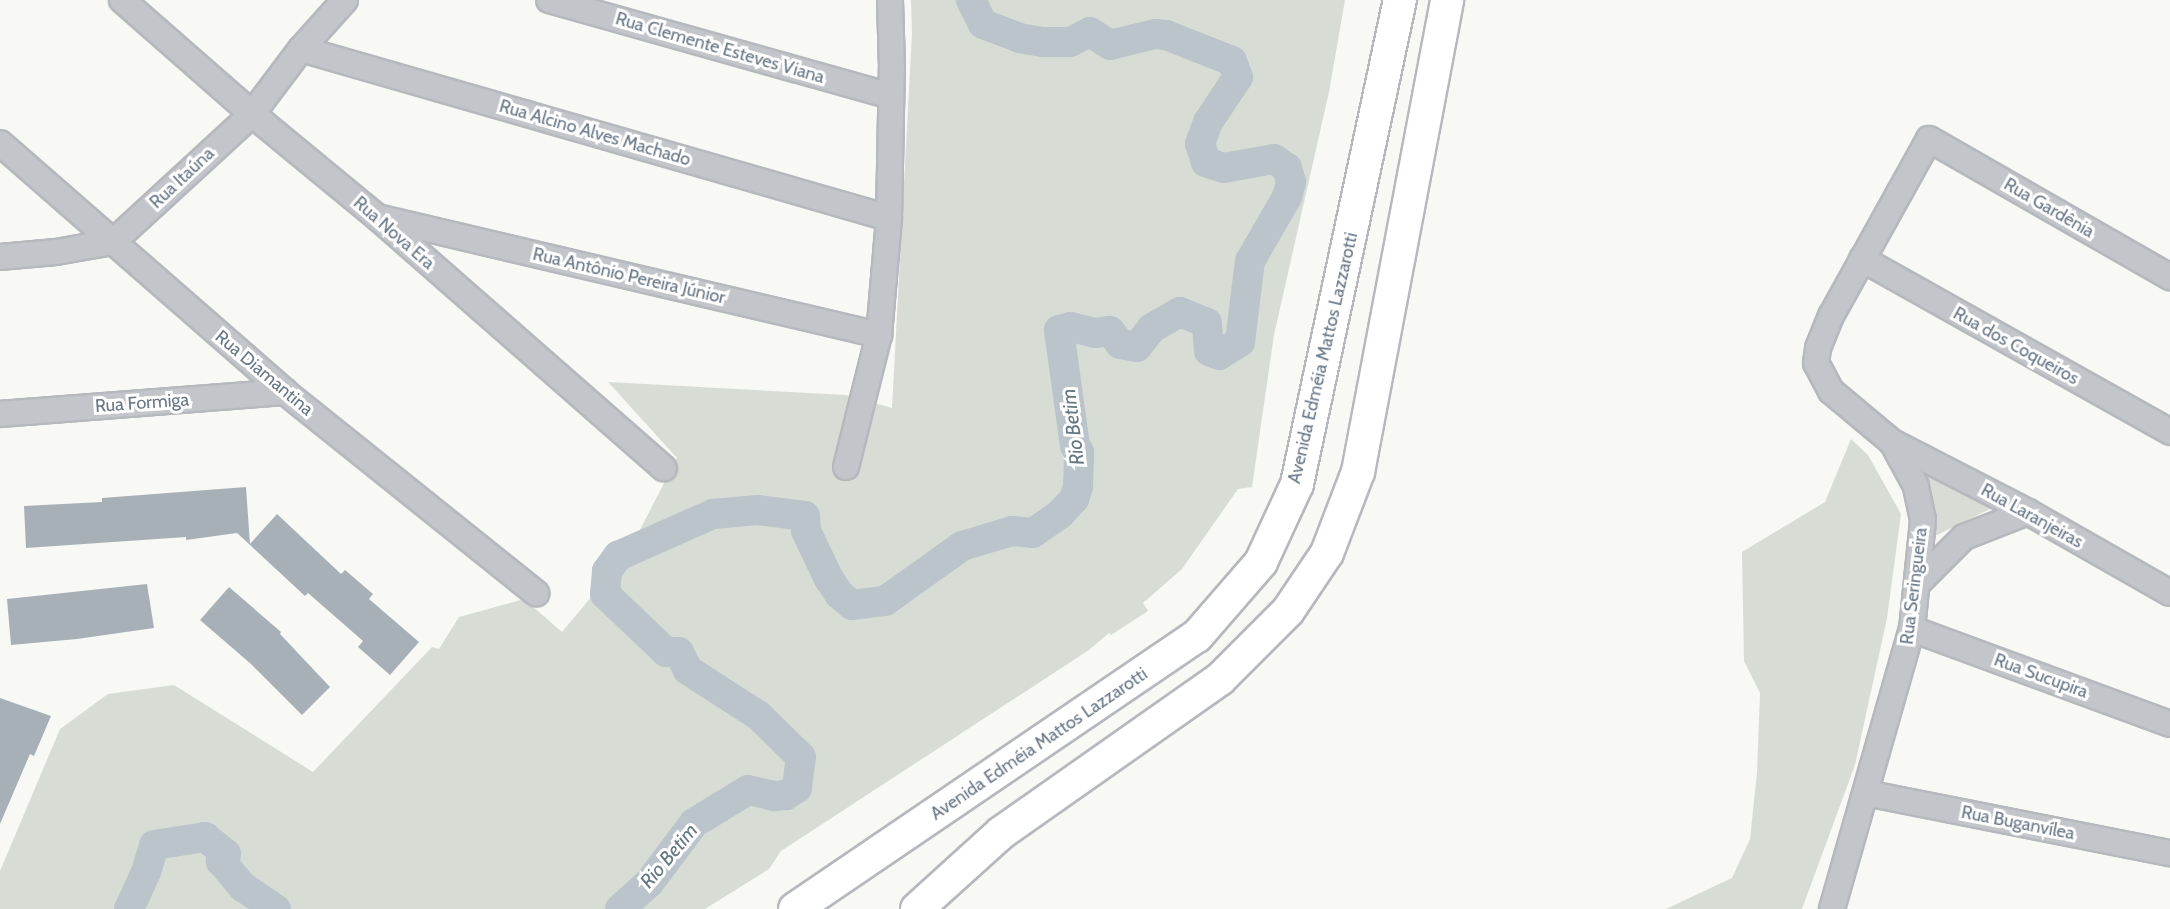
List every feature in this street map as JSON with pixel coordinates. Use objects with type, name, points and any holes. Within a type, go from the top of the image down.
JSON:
[{"type":"main road","name":"Avenida Edméia Mattos Lazzarotti","points":[[795,909],[1197,636],[1261,562],[1297,484],[1400,0]]},
{"type":"main road","points":[[916,909],[1001,833],[1220,679],[1288,611],[1326,553],[1358,472],[1447,0]]},
{"type":"street","name":"Rua Nova Era","points":[[122,0],[252,114],[378,218],[664,468]]},
{"type":"street","name":"Rua Itaúna","points":[[112,242],[252,114],[301,49],[345,0]]},
{"type":"street","name":"Rua Clemente Esteves Viana","points":[[549,0],[891,96]]},
{"type":"street","points":[[846,467],[879,335],[889,218],[890,0]]},
{"type":"street","name":"Rua Alcino Alves Machado","points":[[301,49],[889,218]]},
{"type":"street","name":"Rua Seringueira","points":[[1832,909],[1912,629],[1923,520],[1916,486],[1892,442],[1831,391],[1816,363],[1818,348],[1831,316],[1929,139]]},
{"type":"street","name":"Rua Gardênia","points":[[1929,139],[2170,277]]},
{"type":"street","name":"Rua Diamantina","points":[[0,143],[285,392],[536,593]]},
{"type":"street","name":"Rua Antônio Pereira Júnior","points":[[378,218],[879,335]]},
{"type":"street","points":[[0,257],[56,252],[112,242]]},
{"type":"street","name":"Rua dos Coqueiros","points":[[1862,259],[2170,432]]},
{"type":"street","name":"Rua Formiga","points":[[0,414],[285,392]]},
{"type":"street","name":"Rua Laranjeiras","points":[[1892,442],[2028,512],[2170,593]]},
{"type":"street","points":[[1917,584],[1964,537],[2028,512]]},
{"type":"street","name":"Rua Sucupira","points":[[1912,629],[2170,724]]},
{"type":"street","name":"Rua Buganvílea","points":[[1866,793],[2170,854]]},
{"type":"shaded area","points":[[911,0],[1345,0],[1329,92],[1274,335],[1252,487],[1238,489],[1182,569],[1143,603],[1148,611],[1111,635],[1109,633],[1089,650],[781,851],[769,869],[705,909],[0,909],[0,871],[60,729],[108,694],[174,685],[313,772],[432,647],[439,649],[459,617],[524,599],[562,632],[628,553],[677,458],[608,382],[846,395],[892,408],[912,33]]},
{"type":"shaded area","points":[[1851,439],[1868,455],[1901,514],[1887,618],[1855,765],[1802,909],[1666,909],[1732,878],[1750,839],[1757,773],[1760,693],[1744,661],[1742,552],[1825,502]]},
{"type":"shaded area","points":[[1920,467],[1994,507],[1931,538]]},
{"type":"building","points":[[246,487],[250,544],[277,514],[341,574],[345,570],[373,594],[369,599],[419,642],[390,675],[358,647],[363,641],[308,593],[305,596],[237,533],[186,540],[186,537],[26,548],[24,506],[102,502],[102,498]]},
{"type":"building","points":[[147,584],[154,628],[77,639],[11,645],[7,599]]},
{"type":"building","points":[[229,587],[281,632],[280,634],[330,687],[302,715],[251,664],[200,620]]},
{"type":"building","points":[[0,698],[51,716],[34,756],[30,754],[0,824]]},
{"type":"waterway","name":"Rio Betim","points":[[620,909],[649,883],[694,823],[748,790],[775,796],[786,795],[797,788],[801,757],[759,716],[688,670],[679,652],[666,652],[605,594],[607,571],[618,556],[713,514],[758,510],[805,516],[806,531],[829,579],[839,594],[852,605],[885,601],[962,546],[1012,531],[1033,533],[1060,514],[1074,499],[1078,487],[1079,452],[1075,446],[1059,330],[1071,327],[1095,333],[1110,331],[1120,344],[1137,347],[1152,328],[1180,312],[1207,323],[1209,351],[1219,355],[1240,342],[1250,261],[1287,197],[1291,182],[1287,168],[1274,159],[1224,168],[1206,162],[1200,144],[1208,122],[1238,77],[1232,61],[1166,35],[1155,34],[1110,45],[1090,32],[1070,42],[1042,42],[1020,38],[983,24],[971,0]]},
{"type":"waterway","name":"Rio Betim","points":[[129,909],[146,872],[154,845],[205,837],[226,854],[221,861],[243,887],[276,909]]}]
